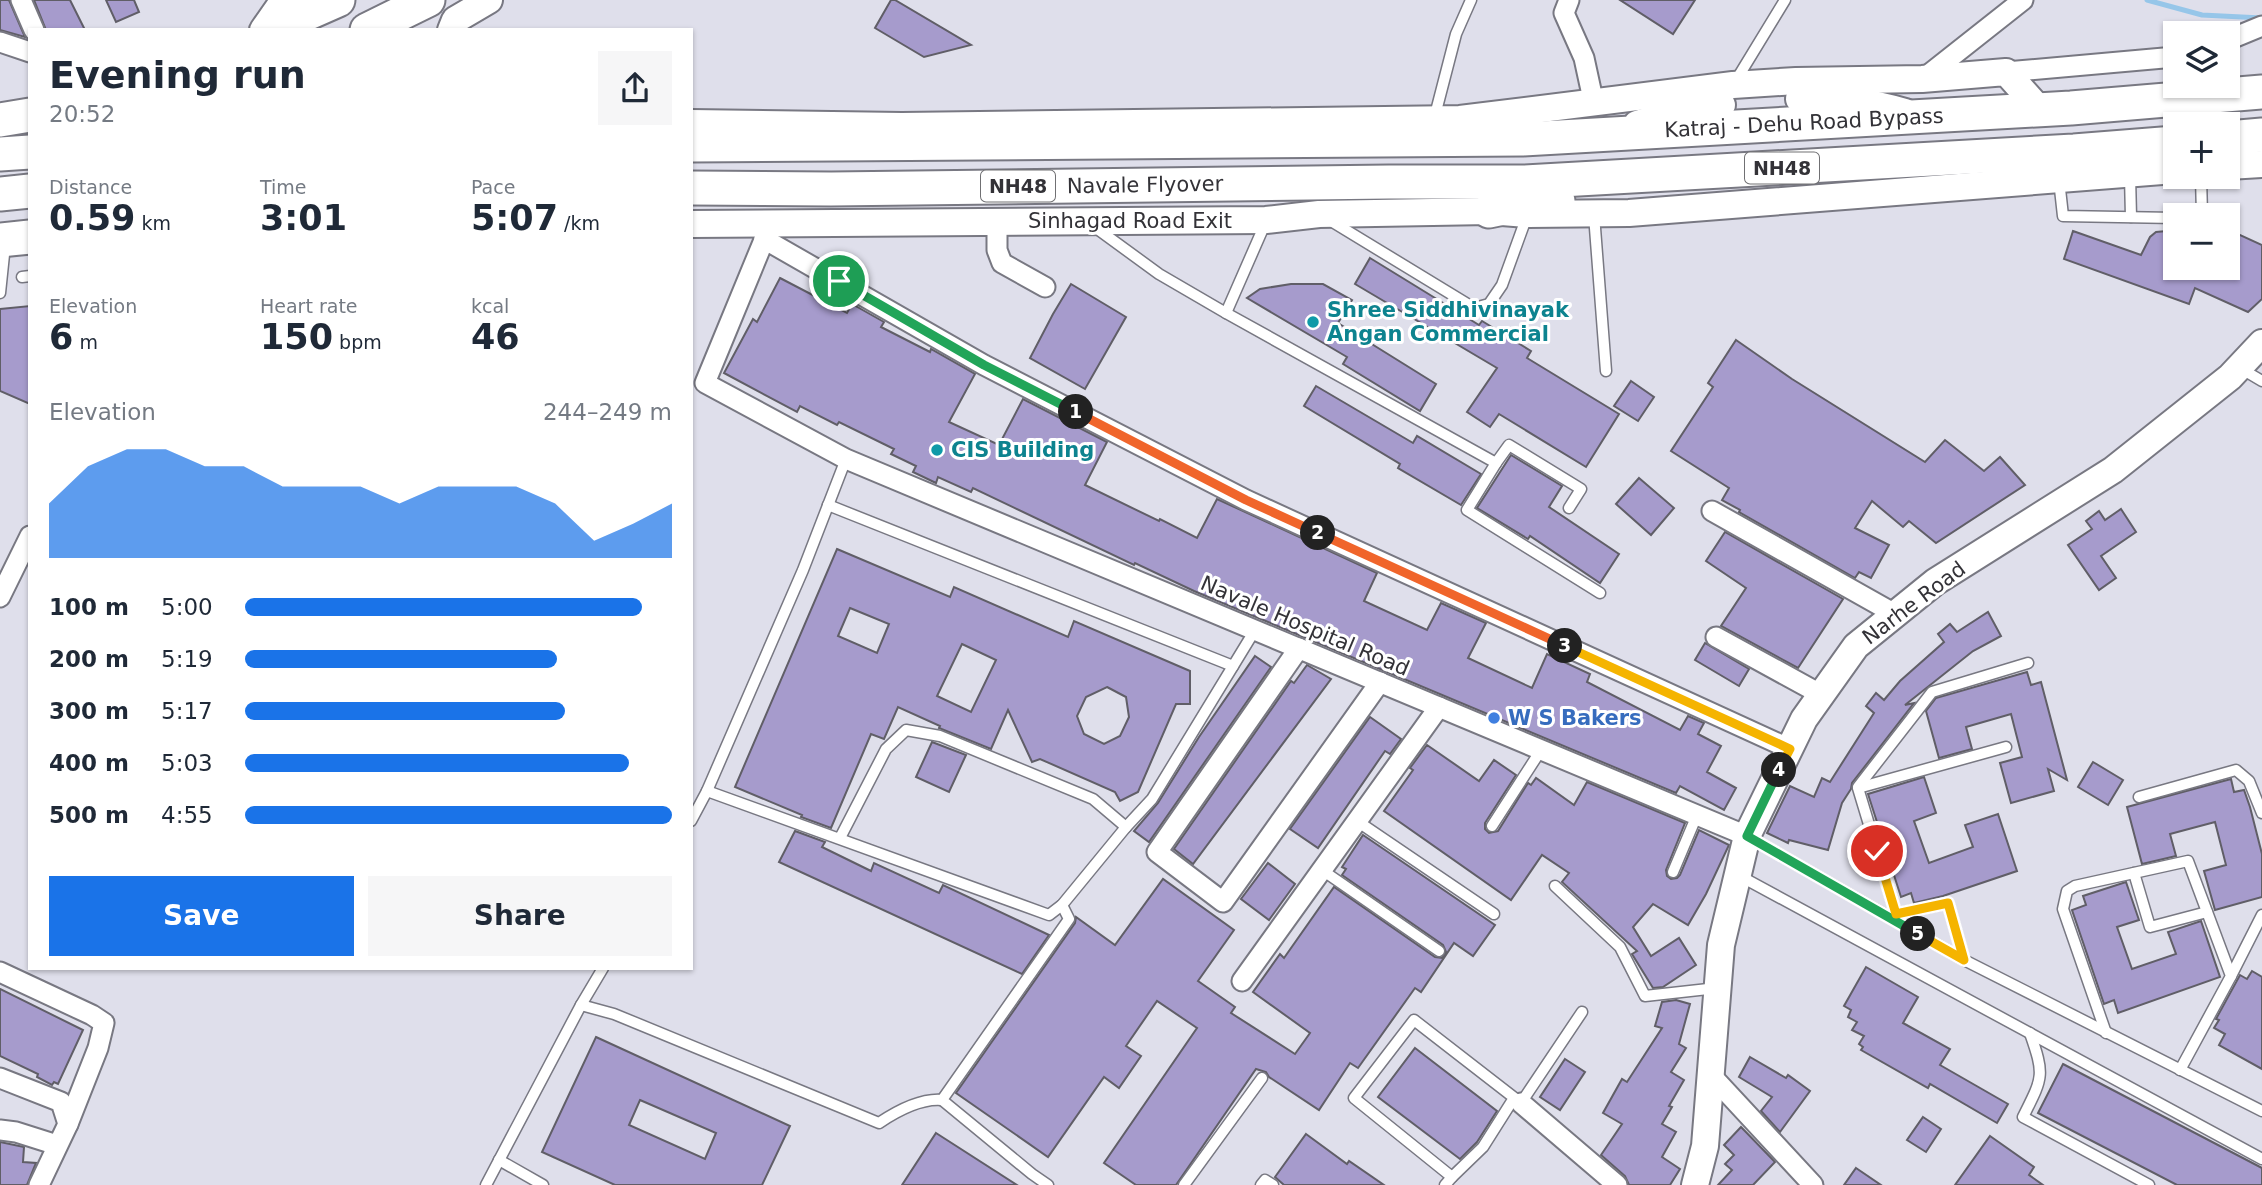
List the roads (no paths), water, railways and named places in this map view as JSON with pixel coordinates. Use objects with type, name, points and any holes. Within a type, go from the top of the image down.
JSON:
[{"type":"highway","points":[[275,28],[338,0]]},
{"type":"highway","points":[[381,28],[445,19]]},
{"type":"highway","name":"Katraj - Dehu Road Bypass","points":[[1345,139],[1523,139],[1596,119],[1921,117],[2262,92]]},
{"type":"highway","points":[[0,120],[28,115]]},
{"type":"highway","points":[[2240,137],[2262,135]]},
{"type":"highway","name":"Navale Flyover","points":[[693,145],[831,146],[1345,139]]},
{"type":"highway","name":"Katraj - Dehu Road Bypass","points":[[1389,181],[1525,183],[2163,144]]},
{"type":"highway","points":[[0,154],[28,152]]},
{"type":"highway","points":[[1489,211],[1528,203],[1617,196],[1720,182],[1753,169]]},
{"type":"highway","name":"Navale Flyover","points":[[693,188],[831,189],[1389,181]]},
{"type":"highway","points":[[0,194],[28,191]]},
{"type":"street","points":[[21,0],[33,28]]},
{"type":"street","points":[[264,28],[284,0]]},
{"type":"street","points":[[445,19],[489,0]]},
{"type":"street","points":[[1569,0],[1564,13],[1584,58],[1596,119]]},
{"type":"street","points":[[1922,79],[2023,0]]},
{"type":"street","points":[[2240,35],[2262,26]]},
{"type":"street","points":[[0,41],[28,51]]},
{"type":"street","points":[[693,123],[902,126],[1596,119],[1674,113],[1743,90],[1796,80],[1922,79],[2163,58]]},
{"type":"street","points":[[2006,72],[2040,110]]},
{"type":"street","points":[[1743,90],[1867,101],[1921,117]]},
{"type":"street","points":[[2240,165],[2262,164]]},
{"type":"street","name":"Sinhagad Road Exit","points":[[693,224],[767,231],[997,222],[1266,220],[1319,214],[1489,211],[1528,214],[1629,213],[2163,171]]},
{"type":"street","points":[[997,222],[997,250],[1002,263],[1045,287]]},
{"type":"street","points":[[767,231],[984,365],[1246,500],[1790,749]]},
{"type":"street","name":"Navale Hospital Road","points":[[767,231],[705,383],[845,459],[1747,836]]},
{"type":"street","name":"Narhe Road","points":[[1695,1185],[1705,1146],[1721,945],[1747,836],[1804,719],[1856,646],[1895,614],[1935,582],[2113,470],[2230,377],[2262,344]]},
{"type":"street","points":[[1712,511],[1895,614]]},
{"type":"street","points":[[0,597],[28,540]]},
{"type":"street","points":[[1716,637],[1822,695]]},
{"type":"street","points":[[1299,648],[1157,852],[1223,902],[1380,682]]},
{"type":"street","points":[[1242,981],[1440,707]]},
{"type":"street","points":[[0,972],[104,1023],[98,1048],[68,1124],[39,1185]]},
{"type":"street","points":[[1710,1074],[1813,1185]]},
{"type":"street","points":[[0,1077],[61,1102],[68,1124]]},
{"type":"street","points":[[1518,1101],[1617,1185]]},
{"type":"street","points":[[0,1130],[16,1132],[57,1145]]},
{"type":"lane","points":[[1434,120],[1457,34],[1471,0]]},
{"type":"lane","points":[[1743,90],[1785,0]]},
{"type":"lane","points":[[2130,174],[2131,217]]},
{"type":"lane","points":[[2059,179],[2063,216],[2163,218]]},
{"type":"lane","points":[[1594,213],[1606,371]]},
{"type":"lane","points":[[1319,214],[1474,308],[1489,304],[1502,285],[1528,214]]},
{"type":"lane","points":[[1226,313],[1266,220]]},
{"type":"lane","points":[[1087,221],[1159,274],[1496,463]]},
{"type":"lane","points":[[0,293],[12,239]]},
{"type":"lane","points":[[2239,367],[2262,381]]},
{"type":"lane","points":[[1569,508],[1581,489],[1509,445],[1467,510],[1600,593]]},
{"type":"lane","points":[[693,817],[707,791],[803,570],[845,459]]},
{"type":"lane","points":[[828,505],[1233,666]]},
{"type":"lane","points":[[707,791],[1049,915],[1062,905],[1152,799],[1255,630]]},
{"type":"lane","points":[[1858,788],[1931,692],[2028,663]]},
{"type":"lane","points":[[840,838],[886,750],[906,730],[940,736],[1093,799],[1126,827]]},
{"type":"lane","points":[[1858,788],[2006,747]]},
{"type":"lane","points":[[1492,826],[1541,750]]},
{"type":"lane","points":[[2139,797],[2236,770],[2249,781],[2262,813]]},
{"type":"lane","points":[[1858,788],[1896,914],[1948,903],[1964,960]]},
{"type":"lane","points":[[1672,872],[1697,816]]},
{"type":"lane","points":[[1357,821],[1494,914]]},
{"type":"lane","points":[[1747,836],[1964,960],[2262,1111]]},
{"type":"lane","points":[[2106,1033],[2063,909],[2067,891],[2075,886],[2188,861],[2231,976]]},
{"type":"lane","points":[[1322,870],[1439,951]]},
{"type":"lane","points":[[2134,873],[2150,927],[2207,912]]},
{"type":"lane","points":[[1738,874],[2262,1159]]},
{"type":"lane","points":[[1555,886],[1620,947],[1645,996],[1717,988]]},
{"type":"lane","points":[[942,1100],[1069,919],[1062,905]]},
{"type":"lane","points":[[2180,1070],[2262,915]]},
{"type":"lane","points":[[485,1185],[602,970]]},
{"type":"lane","points":[[581,1005],[614,1014],[879,1123],[895,1112],[932,1099],[942,1100],[1048,1185]]},
{"type":"lane","points":[[1518,1101],[1414,1020],[1354,1098],[1449,1181],[1483,1147],[1518,1101],[1581,1013]]},
{"type":"lane","points":[[2030,1033],[2041,1070],[2039,1085],[2023,1117],[2149,1185]]},
{"type":"lane","points":[[1184,1185],[1262,1078]]},
{"type":"lane","points":[[499,1160],[542,1185]]},
{"type":"lane","points":[[1261,1185],[1265,1180],[1273,1185]]},
{"type":"waterway","points":[[2147,0],[2202,15],[2262,18]]},
{"type":"place","name":"Shree Siddhivinayak Angan Commercial","points":[[1313,322]]},
{"type":"place","name":"CIS Building","points":[[937,450]]},
{"type":"place","name":"W S Bakers","points":[[1494,718]]}]
